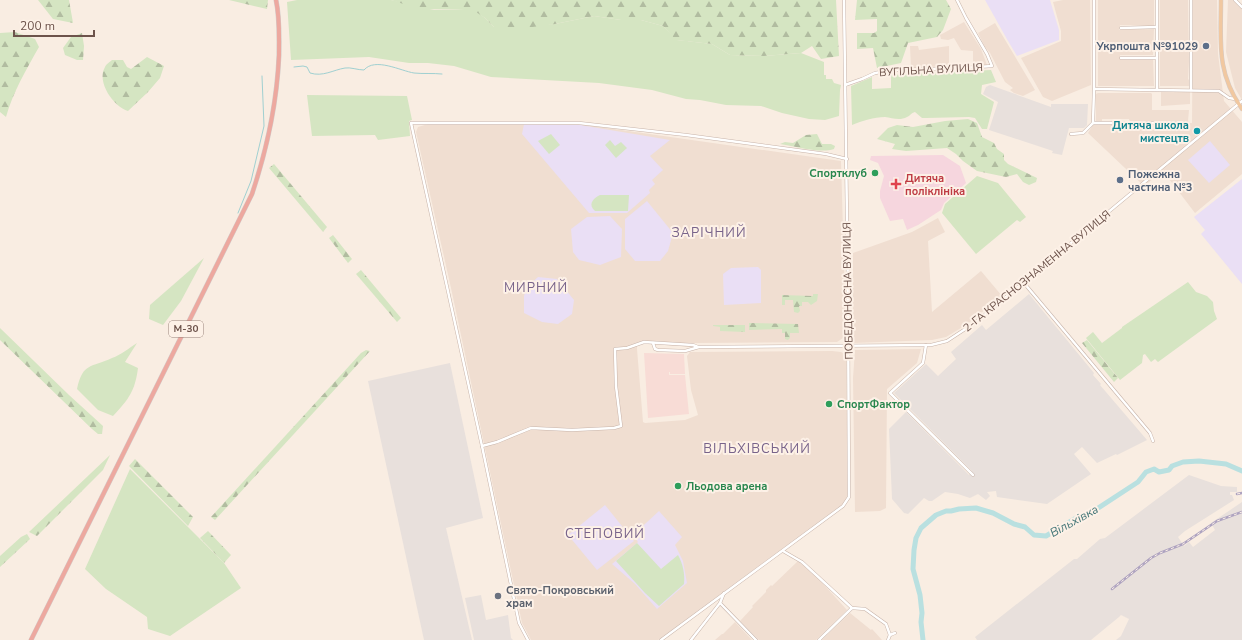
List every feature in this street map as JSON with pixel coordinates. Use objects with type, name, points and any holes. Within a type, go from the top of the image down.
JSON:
[{"type":"highway","name":"М-30","points":[[32,640],[252,194],[262,164],[273,116],[280,33],[276,0]]},
{"type":"main road","points":[[1221,0],[1220,55],[1226,79],[1242,110]]},
{"type":"street","name":"ПОБЕДОНОСНА ВУЛИЦЯ","points":[[661,640],[843,506],[849,497],[849,346],[844,0]]},
{"type":"street","name":"ВУГІЛЬНА ВУЛИЦЯ","points":[[845,85],[862,79],[875,72],[992,66],[987,54],[957,0]]},
{"type":"street","points":[[1071,134],[1083,133],[1093,123],[1094,0]]},
{"type":"street","points":[[1157,0],[1157,90]]},
{"type":"street","points":[[1191,0],[1191,90]]},
{"type":"street","points":[[1235,0],[1242,7]]},
{"type":"street","points":[[1121,28],[1157,27]]},
{"type":"street","points":[[1121,58],[1157,58]]},
{"type":"street","points":[[1094,89],[1219,91],[1229,98],[1235,99]]},
{"type":"street","name":"2-ГА КРАСНОЗНАМЕННА ВУЛИЦЯ","points":[[699,347],[693,345],[653,343],[658,350],[685,351],[699,347],[926,345],[947,340],[967,330],[1242,101]]},
{"type":"street","points":[[528,640],[520,623],[410,123],[592,124],[826,154],[847,159]]},
{"type":"street","points":[[1093,123],[1187,123]]},
{"type":"street","points":[[1024,283],[1150,433],[1153,441]]},
{"type":"street","points":[[482,446],[497,442],[531,428],[572,430],[614,428],[622,426],[616,386],[615,349],[627,348],[644,342],[653,343]]},
{"type":"street","points":[[926,345],[923,363],[890,393],[973,475]]},
{"type":"street","points":[[783,551],[802,562],[852,608],[865,609],[886,624],[890,635],[888,640]]},
{"type":"street","points":[[691,640],[720,603],[724,593]]},
{"type":"street","points":[[720,603],[756,640]]},
{"type":"street","points":[[819,640],[852,608]]},
{"type":"street","points":[[890,635],[895,633]]},
{"type":"shaded area","points":[[985,0],[1050,0],[1059,30],[1059,40],[1017,56]]},
{"type":"shaded area","points":[[1063,0],[1090,0],[1091,85],[1052,101],[1043,97],[1021,58],[1061,41],[1061,31],[1053,2]]},
{"type":"shaded area","points":[[1098,0],[1154,0],[1154,26],[1120,25],[1119,30],[1154,29],[1153,55],[1120,55],[1120,59],[1153,59],[1154,86],[1098,86]]},
{"type":"shaded area","points":[[1160,0],[1188,0],[1189,86],[1160,86]]},
{"type":"shaded area","points":[[1193,0],[1217,0],[1218,54],[1224,101],[1242,122],[1242,174],[1195,213],[1163,171],[1144,186],[1088,133],[1093,125],[1192,123]]},
{"type":"shaded area","points":[[1228,0],[1233,0],[1242,8],[1242,100],[1235,88],[1226,52]]},
{"type":"shaded area","points":[[964,22],[981,49],[987,65],[973,66],[973,51],[961,50],[954,38],[948,40],[941,39],[940,35]]},
{"type":"shaded area","points":[[995,23],[1035,90],[1023,96],[1010,90],[1013,88],[1005,82],[978,33]]},
{"type":"shaded area","points":[[910,46],[918,46],[919,50],[949,46],[949,66],[911,68]]},
{"type":"shaded area","points":[[990,85],[1051,107],[1051,104],[1088,104],[1087,125],[1084,128],[1069,128],[1062,155],[1052,153],[1053,151],[989,130],[998,102],[983,94],[986,87]]},
{"type":"shaded area","points":[[1161,92],[1190,92],[1190,104],[1161,106]]},
{"type":"shaded area","points":[[1151,93],[1152,110],[1189,110],[1188,121],[1130,122],[1129,119],[1102,119],[1102,121],[1096,121],[1096,94]]},
{"type":"shaded area","points":[[428,124],[579,124],[841,161],[846,333],[843,338],[837,342],[695,343],[691,347],[645,343],[637,345],[637,349],[643,422],[645,423],[685,420],[698,415],[691,390],[687,356],[690,352],[832,351],[845,354],[848,494],[844,503],[658,640],[531,640],[522,623],[451,288],[416,132],[418,127]]},
{"type":"shaded area","points":[[524,124],[580,125],[670,140],[650,156],[663,170],[652,180],[655,184],[649,190],[650,193],[627,213],[589,213],[522,134]]},
{"type":"shaded area","points":[[1210,141],[1230,165],[1209,183],[1188,160]]},
{"type":"shaded area","points":[[943,155],[960,166],[966,183],[944,203],[941,210],[918,225],[907,230],[903,219],[890,221],[880,198],[880,191],[884,176],[878,163],[870,160],[871,156]]},
{"type":"shaded area","points":[[1242,179],[1242,284],[1201,234],[1205,230],[1194,217]]},
{"type":"shaded area","points":[[647,201],[673,233],[668,251],[660,261],[635,261],[625,249],[625,219]]},
{"type":"shaded area","points":[[610,216],[622,229],[621,257],[600,265],[579,260],[573,252],[571,229],[587,217]]},
{"type":"shaded area","points":[[938,218],[945,232],[928,241],[932,312],[981,271],[1002,296],[966,325],[946,337],[932,340],[853,343],[853,253],[912,232]]},
{"type":"shaded area","points":[[758,267],[761,270],[761,303],[724,305],[723,274],[731,268]]},
{"type":"shaded area","points":[[538,277],[557,279],[574,300],[572,314],[558,324],[542,322],[524,313],[524,296],[527,287]]},
{"type":"shaded area","points":[[1029,294],[1094,373],[1093,375],[1101,384],[1100,385],[1147,440],[1097,463],[1082,447],[1074,454],[1091,474],[1047,504],[997,497],[996,491],[987,492],[990,496],[986,500],[978,494],[970,498],[945,492],[932,501],[924,498],[908,514],[904,513],[892,499],[889,429],[906,412],[969,475],[972,471],[894,393],[926,364],[938,376],[956,359],[951,352],[982,325],[986,330]]},
{"type":"shaded area","points":[[921,349],[917,363],[887,389],[886,508],[880,511],[855,512],[853,378],[855,350]]},
{"type":"shaded area","points":[[644,353],[684,354],[685,374],[670,374],[669,372],[669,375],[685,375],[689,414],[648,418]]},
{"type":"shaded area","points":[[450,363],[483,518],[446,528],[472,640],[424,640],[368,381]]},
{"type":"shaded area","points":[[1189,475],[1221,486],[1237,487],[1237,492],[1230,492],[1230,495],[1232,495],[1234,500],[1178,537],[1184,546],[1189,542],[1193,547],[1215,530],[1211,523],[1242,502],[1242,640],[1116,640],[1121,636],[1129,619],[1121,615],[1091,640],[977,640],[975,637],[1074,559],[1077,559],[1100,539],[1105,538]]},
{"type":"shaded area","points":[[605,505],[634,541],[597,570],[568,535]]},
{"type":"shaded area","points":[[659,511],[682,537],[675,545],[683,561],[687,583],[657,609],[635,584],[612,564],[638,542],[633,535]]},
{"type":"shaded area","points":[[798,561],[816,576],[847,610],[816,640],[759,640],[740,621],[766,592],[766,590]]},
{"type":"shaded area","points":[[481,595],[486,620],[508,615],[511,638],[513,640],[474,640],[465,598]]},
{"type":"shaded area","points":[[850,613],[871,630],[872,629],[882,640],[822,640]]},
{"type":"shaded area","points":[[735,622],[752,640],[715,640],[723,634]]},
{"type":"green space","points":[[38,0],[69,0],[73,23],[53,19]]},
{"type":"green space","points":[[229,0],[268,0],[267,9]]},
{"type":"green space","points":[[297,0],[391,0],[434,10],[458,10],[472,8],[494,27],[555,24],[594,16],[621,20],[641,20],[663,26],[677,40],[712,44],[730,55],[764,56],[801,53],[824,62],[824,75],[826,75],[826,79],[832,79],[834,83],[841,85],[839,116],[825,120],[809,119],[782,113],[761,106],[726,105],[686,99],[652,90],[599,83],[491,77],[454,66],[428,63],[409,63],[369,57],[291,60],[287,2]]},
{"type":"green space","points":[[391,0],[836,0],[839,56],[821,59],[812,46],[801,53],[764,56],[730,55],[712,44],[676,40],[663,26],[641,20],[621,20],[594,16],[555,24],[510,30],[494,27],[485,18],[473,10],[419,9]]},
{"type":"green space","points":[[857,0],[946,0],[951,9],[943,30],[937,37],[908,43],[901,63],[877,68],[873,48],[857,49],[857,33],[874,33],[877,31],[877,19],[855,20]]},
{"type":"green space","points":[[15,32],[35,39],[39,47],[16,90],[6,117],[0,112],[0,33]]},
{"type":"green space","points":[[82,33],[84,46],[83,60],[77,60],[65,55],[63,48],[71,37]]},
{"type":"green space","points":[[147,57],[164,66],[160,78],[128,111],[123,109],[112,99],[105,86],[103,73],[106,66],[112,60],[123,60],[127,67],[131,69]]},
{"type":"green space","points":[[991,70],[996,82],[982,85],[981,94],[994,102],[987,129],[982,129],[975,118],[922,118],[915,112],[902,119],[885,117],[852,125],[851,86],[872,77],[872,89],[891,88],[891,75]]},
{"type":"green space","points":[[307,95],[407,96],[412,120],[409,121],[410,136],[378,140],[375,135],[312,136]]},
{"type":"green space","points":[[968,119],[977,123],[982,137],[994,143],[997,149],[1004,154],[1004,160],[1008,164],[1037,178],[1036,182],[1029,185],[1023,182],[1017,174],[1006,177],[977,171],[947,148],[906,151],[892,149],[895,144],[877,139],[888,128],[897,125],[913,127],[945,121]]},
{"type":"green space","points":[[551,134],[560,145],[549,154],[538,141]]},
{"type":"green space","points":[[817,134],[822,144],[831,144],[835,146],[834,149],[822,151],[780,144],[785,142],[793,143],[806,135]]},
{"type":"green space","points":[[610,140],[615,146],[621,142],[627,148],[616,158],[605,145]]},
{"type":"green space","points":[[274,164],[327,227],[323,232],[269,168]]},
{"type":"green space","points":[[977,176],[998,183],[1026,217],[1020,222],[1017,220],[976,254],[942,213],[945,204]]},
{"type":"green space","points":[[600,195],[629,195],[628,211],[595,211],[591,204],[595,198]]},
{"type":"green space","points":[[333,235],[352,259],[348,263],[329,238]]},
{"type":"green space","points":[[204,258],[181,301],[163,325],[149,319],[150,305]]},
{"type":"green space","points":[[361,270],[401,318],[397,322],[356,274]]},
{"type":"green space","points":[[1188,282],[1196,292],[1207,296],[1213,302],[1217,319],[1158,362],[1155,359],[1151,362],[1145,354],[1143,355],[1142,363],[1120,380],[1086,338],[1093,332],[1102,343],[1122,327]]},
{"type":"green space","points":[[813,294],[818,294],[817,301],[811,305],[808,302],[802,302],[802,306],[799,306],[800,311],[798,313],[794,312],[793,300],[785,300],[785,305],[782,305],[782,295],[813,296]]},
{"type":"green space","points":[[749,323],[798,324],[799,333],[790,333],[790,338],[788,340],[785,339],[785,333],[782,333],[782,329],[749,330]]},
{"type":"green space","points":[[713,325],[745,325],[745,332],[720,331],[720,327]]},
{"type":"green space","points":[[0,328],[103,426],[102,434],[98,434],[92,429],[0,340]]},
{"type":"green space","points":[[1087,340],[1118,378],[1114,382],[1082,343]]},
{"type":"green space","points":[[137,343],[125,362],[138,368],[133,389],[123,405],[113,416],[98,410],[77,389],[82,374],[89,367],[119,355]]},
{"type":"green space","points":[[366,350],[370,351],[215,520],[211,517],[361,353]]},
{"type":"green space","points":[[110,455],[103,470],[37,536],[29,532]]},
{"type":"green space","points":[[135,459],[193,517],[188,526],[129,466]]},
{"type":"green space","points":[[130,469],[224,563],[241,588],[170,636],[148,629],[147,617],[106,589],[85,569]]},
{"type":"green space","points":[[208,531],[231,555],[224,563],[200,538]]},
{"type":"green space","points":[[27,534],[30,539],[0,567],[0,556],[21,537]]},
{"type":"green space","points":[[637,543],[661,569],[678,555],[681,562],[684,573],[684,584],[659,606],[616,561]]},
{"type":"waterway","points":[[294,67],[307,67],[310,73],[319,74],[347,68],[364,70],[369,66],[381,65],[414,73],[442,74]]},
{"type":"waterway","points":[[238,213],[251,181],[264,126],[262,76]]},
{"type":"waterway","name":"Вільхівка","points":[[923,640],[920,595],[913,569],[914,550],[916,538],[921,528],[936,515],[946,511],[976,508],[993,513],[1014,524],[1025,527],[1034,535],[1046,536],[1078,517],[1086,516],[1138,482],[1146,472],[1154,469],[1159,472],[1169,470],[1172,466],[1183,462],[1199,461],[1226,464],[1242,471]]},
{"type":"railway","points":[[1237,494],[1242,493]]},
{"type":"railway","points":[[1112,589],[1151,558],[1183,544],[1217,521],[1242,512]]},
{"type":"place","name":"Укрпошта №91029","points":[[1206,46]]},
{"type":"place","name":"Дитяча школа мистецтв","points":[[1197,131]]},
{"type":"place","name":"Спортклуб","points":[[875,173]]},
{"type":"place","name":"Пожежна частина №3","points":[[1120,180]]},
{"type":"place","name":"Дитяча поліклініка","points":[[896,184]]},
{"type":"place","name":"СпортФактор","points":[[829,404]]},
{"type":"place","name":"Льодова арена","points":[[678,486]]},
{"type":"place","name":"Свято-Покровський храм","points":[[498,596]]},
{"type":"district","name":"ЗАРІЧНИЙ","points":[[709,233]]},
{"type":"district","name":"МИРНИЙ","points":[[536,288]]},
{"type":"district","name":"ВІЛЬХІВСЬКИЙ","points":[[757,449]]},
{"type":"district","name":"СТЕПОВИЙ","points":[[605,534]]}]
